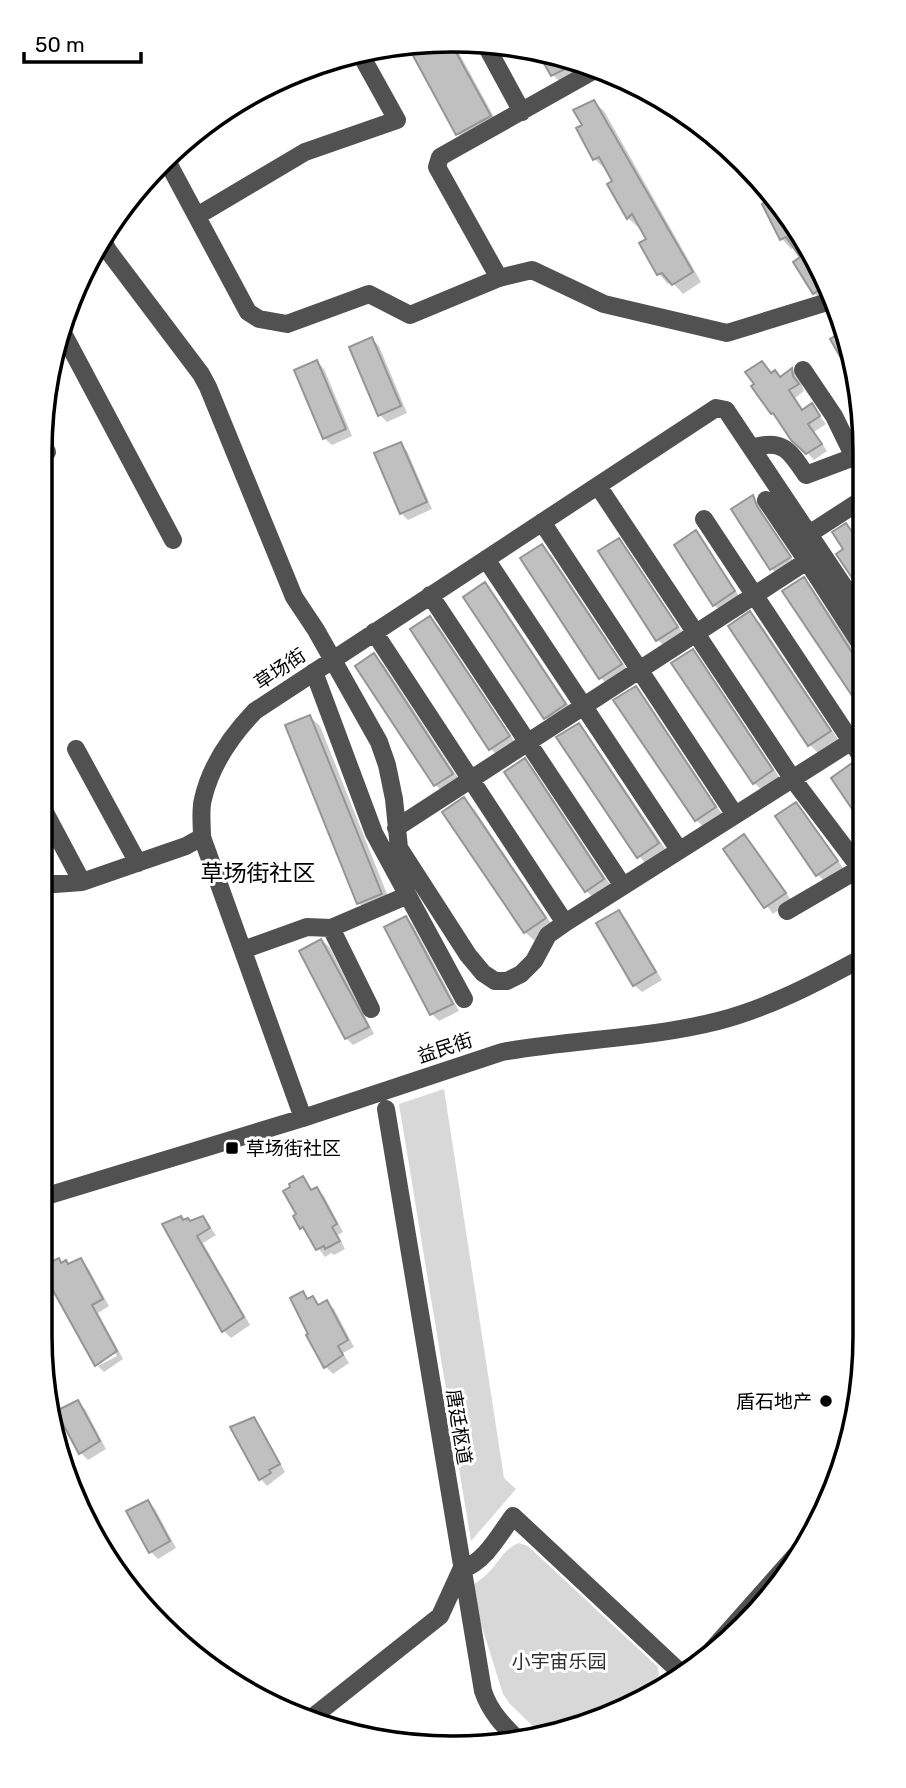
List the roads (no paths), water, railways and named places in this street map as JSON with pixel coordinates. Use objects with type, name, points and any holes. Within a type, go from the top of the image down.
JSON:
[{"type":"street","points":[[491,54],[522,113]]},
{"type":"street","points":[[197,216],[305,152],[397,120],[365,62]]},
{"type":"street","points":[[499,278],[437,167],[440,157],[586,75]]},
{"type":"street","points":[[171,169],[248,312],[259,319],[287,324],[369,294],[410,315],[499,278],[532,270],[604,304],[727,333],[824,303]]},
{"type":"street","name":"草场街","points":[[108,250],[201,373],[294,597],[316,630],[331,660],[255,711],[232,736],[212,771],[202,801],[202,837],[303,1118]]},
{"type":"street","points":[[68,343],[173,540]]},
{"type":"street","points":[[803,370],[853,448]]},
{"type":"street","points":[[853,600],[726,410],[716,408],[331,660],[379,742],[394,799],[399,848],[468,955],[483,974],[495,981],[508,981],[521,974],[534,961],[548,935],[565,923],[853,740]]},
{"type":"street","points":[[752,448],[767,443],[782,446],[792,454],[806,475],[853,458]]},
{"type":"street","points":[[598,485],[792,778],[853,856]]},
{"type":"street","points":[[766,500],[853,632]]},
{"type":"street","points":[[809,534],[853,511]]},
{"type":"street","points":[[704,519],[853,731]]},
{"type":"street","points":[[542,522],[735,815]]},
{"type":"street","points":[[486,559],[679,850]]},
{"type":"street","points":[[396,828],[807,561]]},
{"type":"street","points":[[430,595],[623,886]]},
{"type":"street","points":[[374,632],[565,923]]},
{"type":"street","points":[[314,672],[374,833],[464,999]]},
{"type":"street","points":[[76,749],[138,863]]},
{"type":"street","points":[[52,826],[82,882]]},
{"type":"street","points":[[52,884],[82,882],[186,846],[202,837]]},
{"type":"street","points":[[787,911],[853,872]]},
{"type":"street","points":[[243,950],[307,926],[331,928],[406,895]]},
{"type":"street","points":[[331,928],[371,1009]]},
{"type":"street","name":"益民街","points":[[52,1194],[303,1118],[502,1052],[636,1035],[719,1021],[780,999],[853,962]]},
{"type":"street","name":"唐廷枢道","points":[[386,1108],[483,1691],[487,1704],[509,1731]]},
{"type":"street","points":[[319,1712],[440,1616],[461,1570],[472,1566],[481,1558],[513,1516],[676,1668]]},
{"type":"place","name":"草场街社区","points":[[232,1148]]},
{"type":"place","name":"盾石地产","points":[[826,1401]]},
{"type":"district","name":"草场街社区","points":[[258,873]]},
{"type":"park label","name":"小宇宙乐园","points":[[559,1661]]}]
